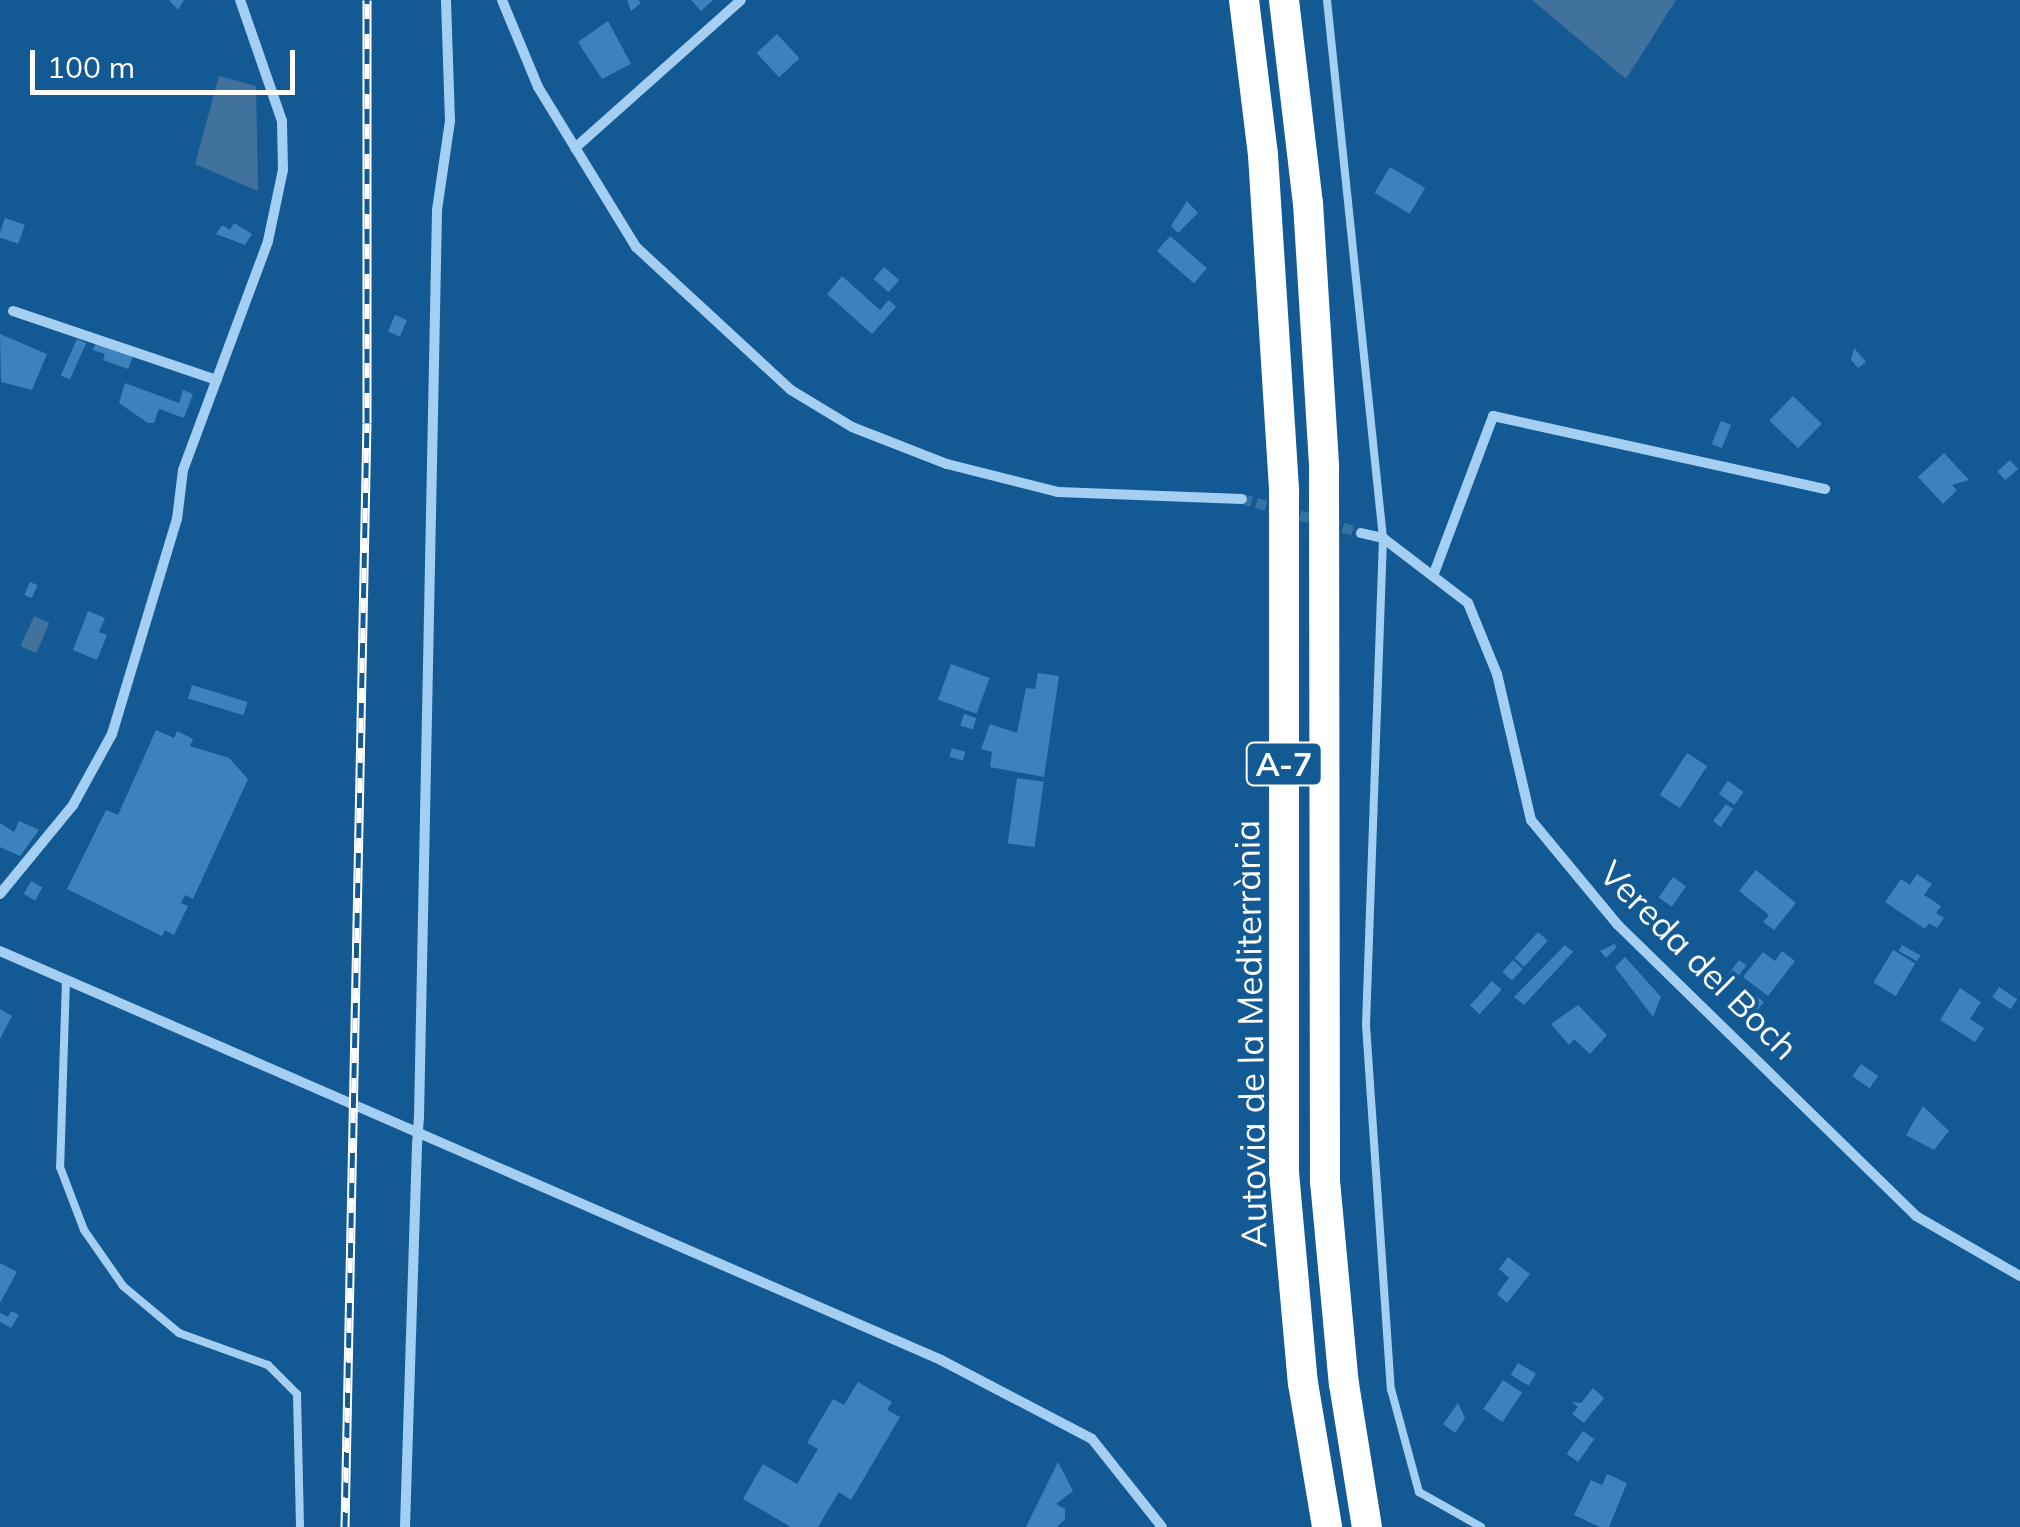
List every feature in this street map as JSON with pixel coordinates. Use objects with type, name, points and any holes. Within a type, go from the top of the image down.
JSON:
[{"type":"highway","name":"Autovia de la Mediterrània","points":[[1244,0],[1263,155],[1284,491],[1284,1172],[1303,1383],[1327,1527]]},
{"type":"highway","name":"Autovia de la Mediterrània","points":[[1284,0],[1308,203],[1324,468],[1325,1180],[1344,1384],[1367,1527]]},
{"type":"street","points":[[0,894],[73,805],[112,734],[177,519],[184,470],[268,241],[283,170],[272,84],[240,0]]},
{"type":"street","points":[[405,1527],[419,1117],[437,210],[450,121],[446,0]]},
{"type":"street","points":[[502,0],[538,87],[636,247],[791,390],[852,427],[946,464],[1058,492],[1242,499]]},
{"type":"street","points":[[576,148],[742,0]]},
{"type":"street","points":[[13,311],[217,380]]},
{"type":"street","points":[[1432,576],[1492,416],[1825,489]]},
{"type":"street","name":"Vereda del Boch","points":[[1361,533],[1383,538],[1468,603],[1497,674],[1531,820],[1618,926],[1916,1216],[2020,1276]]},
{"type":"street","points":[[0,951],[942,1360],[1092,1439],[1162,1527]]},
{"type":"lane","points":[[1327,0],[1383,538],[1366,1025],[1391,1389],[1419,1492],[1481,1527]]},
{"type":"lane","points":[[66,980],[60,1168],[84,1230],[123,1286],[180,1332],[268,1364],[297,1394],[300,1527]]},
{"type":"water","points":[[1532,0],[1676,0],[1626,79]]},
{"type":"water","points":[[219,76],[256,86],[258,191],[195,164]]},
{"type":"water","points":[[34,616],[50,623],[36,653],[21,646]]},
{"type":"building","points":[[169,0],[184,0],[178,10]]},
{"type":"building","points":[[627,0],[638,0],[641,3],[631,11]]},
{"type":"building","points":[[691,0],[713,0],[701,11]]},
{"type":"building","points":[[608,21],[631,64],[602,79],[578,42]]},
{"type":"building","points":[[777,34],[800,58],[779,77],[757,53]]},
{"type":"building","points":[[1390,167],[1425,188],[1410,214],[1375,193]]},
{"type":"building","points":[[1187,201],[1198,213],[1178,233],[1171,226]]},
{"type":"building","points":[[5,218],[25,225],[18,244],[0,237]]},
{"type":"building","points":[[234,223],[252,234],[245,245],[216,234],[222,225],[230,230]]},
{"type":"building","points":[[1170,236],[1207,268],[1194,283],[1157,251]]},
{"type":"building","points":[[884,267],[899,280],[889,292],[874,279]]},
{"type":"building","points":[[842,276],[880,310],[889,300],[896,307],[872,334],[827,294]]},
{"type":"building","points":[[395,315],[407,320],[400,337],[388,332]]},
{"type":"building","points":[[0,334],[47,354],[32,390],[1,382]]},
{"type":"building","points":[[77,339],[86,343],[70,380],[61,376]]},
{"type":"building","points":[[96,342],[133,356],[128,369],[103,360],[105,354],[93,350]]},
{"type":"building","points":[[1854,348],[1866,362],[1858,368],[1851,360]]},
{"type":"building","points":[[125,383],[179,403],[183,390],[193,394],[184,418],[159,409],[154,423],[148,423],[119,403]]},
{"type":"building","points":[[1793,396],[1822,424],[1798,448],[1769,420]]},
{"type":"building","points":[[1721,421],[1731,425],[1722,448],[1712,444]]},
{"type":"building","points":[[1944,453],[1969,480],[1952,485],[1957,490],[1943,504],[1918,477]]},
{"type":"building","points":[[2010,460],[2018,469],[2005,480],[1997,471]]},
{"type":"building","points":[[30,582],[37,585],[32,598],[25,595]]},
{"type":"building","points":[[88,611],[105,618],[99,632],[107,635],[97,660],[73,650]]},
{"type":"building","points":[[951,664],[990,678],[977,714],[938,700]]},
{"type":"building","points":[[1038,673],[1059,676],[1044,777],[990,767],[992,752],[981,749],[990,724],[1017,733],[1026,688],[1035,689]]},
{"type":"building","points":[[192,685],[247,702],[243,715],[188,698]]},
{"type":"building","points":[[964,714],[976,718],[973,729],[960,725]]},
{"type":"building","points":[[156,730],[174,738],[177,731],[193,739],[190,746],[229,758],[248,779],[193,899],[185,895],[181,903],[188,906],[174,935],[165,930],[162,936],[67,889],[106,810],[118,815]]},
{"type":"building","points":[[952,748],[965,752],[963,761],[949,757]]},
{"type":"building","points":[[1687,753],[1707,766],[1680,808],[1660,795]]},
{"type":"building","points":[[1017,778],[1044,782],[1035,847],[1008,843]]},
{"type":"building","points":[[1728,781],[1744,792],[1734,805],[1719,794]]},
{"type":"building","points":[[1726,804],[1733,809],[1721,827],[1713,821]]},
{"type":"building","points":[[19,821],[39,830],[20,856],[0,847],[0,823],[14,832]]},
{"type":"building","points":[[1756,870],[1796,903],[1774,930],[1763,922],[1769,915],[1739,891]]},
{"type":"building","points":[[1917,874],[1932,884],[1924,895],[1941,906],[1936,913],[1944,918],[1937,928],[1929,923],[1925,929],[1885,902],[1901,879],[1910,885]]},
{"type":"building","points":[[1673,877],[1686,886],[1672,907],[1659,897]]},
{"type":"building","points":[[31,881],[42,887],[35,900],[24,894]]},
{"type":"building","points":[[1538,932],[1548,941],[1524,967],[1515,958]]},
{"type":"building","points":[[1614,944],[1617,947],[1606,958],[1600,951]]},
{"type":"building","points":[[1565,945],[1573,952],[1524,1005],[1514,997]]},
{"type":"building","points":[[1902,945],[1920,955],[1917,961],[1899,951]]},
{"type":"building","points":[[1893,950],[1915,963],[1896,996],[1873,983]]},
{"type":"building","points":[[1782,951],[1795,961],[1768,996],[1743,977],[1763,952],[1775,961]]},
{"type":"building","points":[[1625,957],[1661,997],[1653,1017],[1615,967]]},
{"type":"building","points":[[1513,960],[1523,969],[1512,981],[1502,972]]},
{"type":"building","points":[[1739,960],[1746,965],[1732,986],[1724,980]]},
{"type":"building","points":[[1492,981],[1502,990],[1480,1014],[1470,1006]]},
{"type":"building","points":[[1719,984],[1726,989],[1720,998],[1713,993]]},
{"type":"building","points":[[1999,987],[2017,999],[2011,1009],[1992,997]]},
{"type":"building","points":[[1960,988],[1981,1002],[1970,1019],[1984,1028],[1975,1042],[1940,1020]]},
{"type":"building","points":[[1757,997],[1764,1002],[1754,1014],[1748,1010]]},
{"type":"building","points":[[1578,1005],[1607,1035],[1590,1054],[1574,1039],[1569,1045],[1551,1024]]},
{"type":"building","points":[[0,1009],[12,1016],[0,1039]]},
{"type":"building","points":[[1861,1064],[1878,1076],[1870,1088],[1852,1076]]},
{"type":"building","points":[[1923,1106],[1949,1131],[1934,1150],[1906,1135]]},
{"type":"building","points":[[1508,1257],[1530,1274],[1507,1303],[1497,1294],[1509,1278],[1499,1269]]},
{"type":"building","points":[[0,1263],[17,1272],[0,1303]]},
{"type":"building","points":[[11,1311],[19,1315],[11,1328],[0,1322],[0,1313],[8,1317]]},
{"type":"building","points":[[1518,1363],[1536,1374],[1529,1386],[1511,1375]]},
{"type":"building","points":[[1503,1380],[1522,1393],[1502,1422],[1483,1409]]},
{"type":"building","points":[[858,1382],[892,1402],[887,1410],[900,1417],[851,1500],[839,1492],[818,1527],[791,1527],[743,1499],[763,1464],[797,1484],[818,1449],[807,1443],[833,1399],[844,1405]]},
{"type":"building","points":[[1593,1388],[1604,1398],[1584,1423],[1572,1414],[1578,1407],[1572,1402],[1581,1403]]},
{"type":"building","points":[[1458,1403],[1465,1418],[1455,1433],[1443,1424]]},
{"type":"building","points":[[1583,1431],[1594,1439],[1578,1462],[1567,1454]]},
{"type":"building","points":[[1058,1462],[1073,1491],[1056,1504],[1065,1509],[1065,1519],[1057,1527],[1026,1527]]},
{"type":"building","points":[[1607,1474],[1627,1483],[1609,1527],[1600,1527],[1574,1515],[1591,1480],[1602,1485]]},
{"type":"tunnel","points":[[1242,499],[1361,533]]},
{"type":"railway","points":[[345,1527],[367,423],[367,0]]}]
